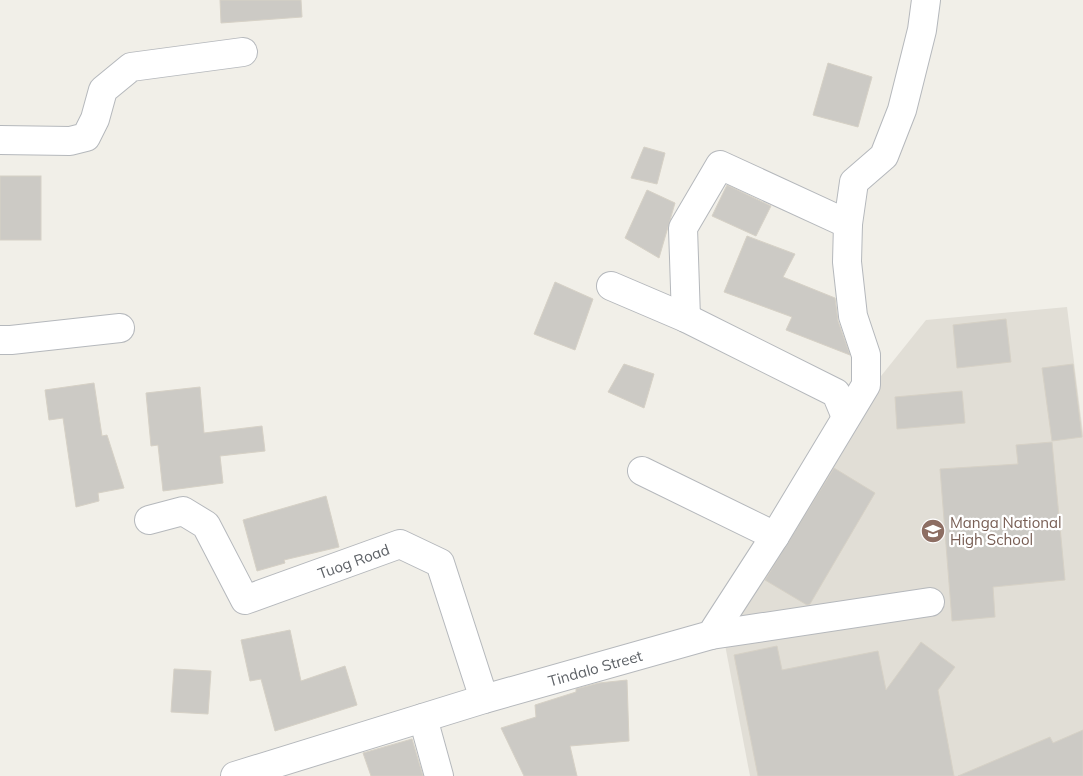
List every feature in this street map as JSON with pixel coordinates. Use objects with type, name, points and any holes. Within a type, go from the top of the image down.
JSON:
[{"type":"street","points":[[711,635],[775,536],[866,385],[866,355],[853,316],[848,262],[848,224],[854,182],[884,156],[902,110],[922,30],[926,0]]},
{"type":"street","points":[[0,140],[70,141],[86,137],[95,119],[103,90],[131,67],[244,52]]},
{"type":"street","points":[[686,318],[683,228],[720,165],[848,224]]},
{"type":"street","points":[[611,286],[686,318],[836,393],[846,417]]},
{"type":"street","points":[[0,340],[120,328]]},
{"type":"street","points":[[642,471],[775,536]]},
{"type":"street","name":"Tuog Road","points":[[148,520],[183,511],[206,525],[245,600],[400,544],[440,563],[484,699]]},
{"type":"street","name":"Tindalo Street","points":[[235,776],[276,769],[484,699],[711,635],[930,602]]},
{"type":"street","points":[[423,718],[439,776]]},
{"type":"shaded area","name":"Manga National High School","points":[[1067,307],[1083,433],[1083,776],[750,776],[722,629],[869,391],[926,320]]},
{"type":"building","points":[[220,0],[301,0],[302,17],[221,23]]},
{"type":"building","points":[[828,63],[872,77],[858,127],[813,115]]},
{"type":"building","points":[[644,147],[665,153],[657,184],[631,178]]},
{"type":"building","points":[[0,176],[41,176],[41,240],[0,240]]},
{"type":"building","points":[[727,185],[771,206],[756,236],[712,216]]},
{"type":"building","points":[[647,190],[675,203],[659,258],[625,238]]},
{"type":"building","points":[[747,236],[795,254],[783,277],[835,298],[838,321],[850,355],[786,330],[792,317],[724,292]]},
{"type":"building","points":[[555,282],[593,299],[575,350],[534,334]]},
{"type":"building","points":[[1006,319],[1011,362],[957,368],[953,325]]},
{"type":"building","points":[[624,364],[654,374],[644,408],[608,392]]},
{"type":"building","points":[[1073,364],[1082,437],[1052,441],[1042,368]]},
{"type":"building","points":[[94,383],[102,436],[107,435],[124,488],[98,493],[99,501],[76,507],[63,418],[49,420],[45,390]]},
{"type":"building","points":[[200,387],[204,433],[262,426],[265,451],[220,456],[223,483],[163,491],[158,445],[151,446],[146,393]]},
{"type":"building","points":[[962,391],[965,423],[897,429],[895,397]]},
{"type":"building","points":[[1052,442],[1065,580],[993,587],[995,617],[952,621],[940,469],[1018,464],[1016,445]]},
{"type":"building","points":[[834,468],[875,493],[810,604],[807,605],[765,580]]},
{"type":"building","points":[[326,496],[339,547],[284,560],[285,563],[257,571],[243,520]]},
{"type":"building","points":[[290,630],[301,681],[345,666],[357,705],[275,731],[261,679],[250,681],[241,640]]},
{"type":"building","points":[[921,642],[955,667],[938,690],[954,776],[758,776],[734,655],[777,646],[782,670],[878,651],[886,690]]},
{"type":"building","points":[[174,669],[211,671],[208,714],[171,712]]},
{"type":"building","points":[[627,680],[629,741],[570,746],[577,776],[524,776],[501,728],[536,717],[535,705],[576,692],[576,689],[599,683]]},
{"type":"building","points":[[1083,730],[1083,776],[958,776],[1050,737],[1053,743]]},
{"type":"building","points":[[412,739],[423,776],[371,776],[363,753]]},
{"type":"place","name":"Manga National High School","points":[[933,531]]}]
